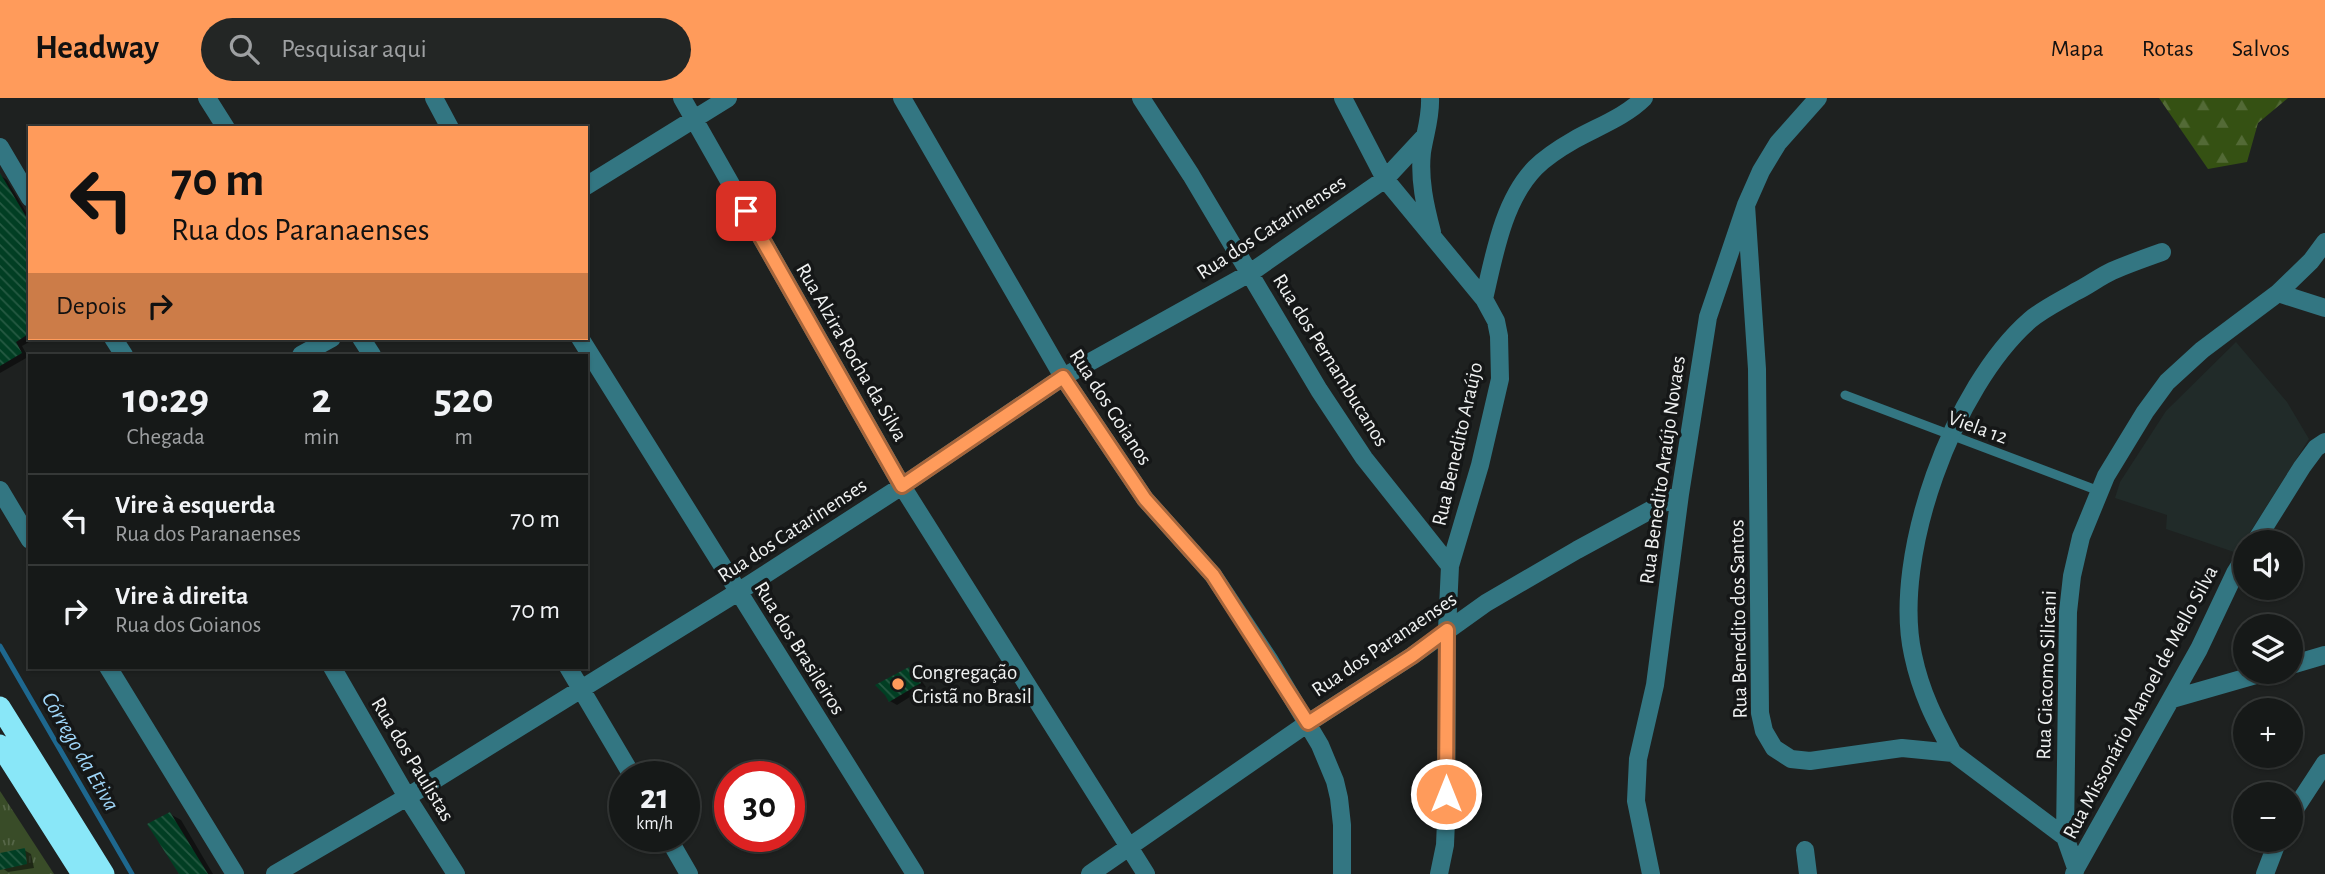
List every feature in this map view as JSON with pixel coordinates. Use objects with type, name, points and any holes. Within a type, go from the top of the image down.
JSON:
[{"type":"highway","points":[[0,707],[104,874]]},
{"type":"highway","points":[[0,745],[82,874]]},
{"type":"street","points":[[207,98],[225,126]]},
{"type":"street","points":[[434,98],[449,126]]},
{"type":"street","name":"Rua Alzira Rocha da Silva","points":[[682,98],[902,486],[1146,874]]},
{"type":"street","points":[[588,185],[728,98]]},
{"type":"street","name":"Rua dos Goianos","points":[[902,98],[1063,377],[1145,499],[1213,575],[1321,745],[1339,798],[1342,874]]},
{"type":"street","name":"Rua dos Pernambucanos","points":[[1141,98],[1191,175],[1319,390],[1364,458],[1450,566]]},
{"type":"street","name":"Rua Benedito Araújo","points":[[1343,98],[1385,179],[1484,299],[1496,321],[1499,336],[1500,379],[1480,464],[1450,566],[1446,821],[1445,845],[1438,874]]},
{"type":"street","points":[[1430,98],[1429,127],[1422,154],[1422,189],[1433,238]]},
{"type":"street","points":[[1484,299],[1508,213],[1520,188],[1534,169],[1554,152],[1615,118],[1644,98]]},
{"type":"street","name":"Rua Benedito Araújo Novaes","points":[[1651,874],[1636,801],[1638,759],[1655,685],[1680,494],[1708,317],[1760,171],[1778,143],[1818,98]]},
{"type":"street","name":"Rua dos Catarinenses","points":[[275,874],[407,797],[738,592],[1063,377],[1250,273],[1385,179],[1425,136]]},
{"type":"street","points":[[0,147],[28,195]]},
{"type":"street","name":"Rua Benedito dos Santos","points":[[1746,205],[1757,369],[1760,713],[1764,731],[1774,748],[1791,759],[1810,761],[1902,748],[1953,753]]},
{"type":"street","name":"Rua Giacomo Silicani","points":[[2075,871],[2065,837],[2068,612],[2072,576],[2081,537],[2099,491],[2145,412],[2167,382],[2202,350],[2278,293],[2311,261],[2325,242]]},
{"type":"street","points":[[2065,837],[1953,753],[1924,700],[1912,654],[1908,620],[1909,584],[1916,543],[1929,496],[1951,437],[1986,369],[2003,347],[2032,318],[2054,303],[2112,271],[2162,252]]},
{"type":"street","points":[[2278,293],[2325,308]]},
{"type":"street","points":[[303,354],[328,340]]},
{"type":"street","name":"Rua dos Brasileiros","points":[[581,340],[915,874]]},
{"type":"street","points":[[2263,530],[2302,467],[2316,448],[2325,442]]},
{"type":"street","points":[[0,490],[28,532]]},
{"type":"street","name":"Rua dos Paranaenses","points":[[1090,874],[1507,590],[1680,494]]},
{"type":"street","name":"Rua Missonário Manoel de Mello Silva","points":[[2075,871],[2172,699],[2233,580]]},
{"type":"street","points":[[2303,661],[2325,655]]},
{"type":"street","points":[[109,669],[235,874]]},
{"type":"street","name":"Rua dos Paulistas","points":[[333,669],[407,797],[456,874]]},
{"type":"street","points":[[569,669],[624,761]]},
{"type":"street","points":[[2172,699],[2233,681]]},
{"type":"street","points":[[2303,797],[2325,763]]},
{"type":"street","points":[[1805,850],[1808,874]]},
{"type":"street","points":[[676,852],[689,874]]},
{"type":"street","points":[[2269,873],[2275,852]]},
{"type":"lane","name":"Viela 12","points":[[1845,395],[2099,491]]},
{"type":"shaded area","points":[[2236,342],[2287,402],[2309,439],[2252,530],[2233,530],[2233,552],[2166,529],[2167,515],[2115,498],[2120,482],[2166,411]]},
{"type":"green space","points":[[2159,98],[2288,98],[2258,123],[2247,162],[2208,169]]},
{"type":"green space","points":[[0,791],[54,874],[0,874]]},
{"type":"building","points":[[0,173],[28,220],[28,334],[16,342],[22,353],[0,366]]},
{"type":"building","name":"Congregação Cristã no Brasil","points":[[909,667],[921,683],[889,702],[875,685]]},
{"type":"building","points":[[170,812],[208,874],[179,874],[147,824]]},
{"type":"building","points":[[25,848],[27,864],[0,870],[0,853]]},
{"type":"waterway","name":"Córrego da Etiva","points":[[0,646],[132,874]]},
{"type":"place","name":"Congregação Cristã no Brasil","points":[[898,684]]},
{"type":"route","points":[[746,211],[902,486],[1063,377],[1145,499],[1213,575],[1308,723],[1412,656],[1447,630],[1446,794]]}]
